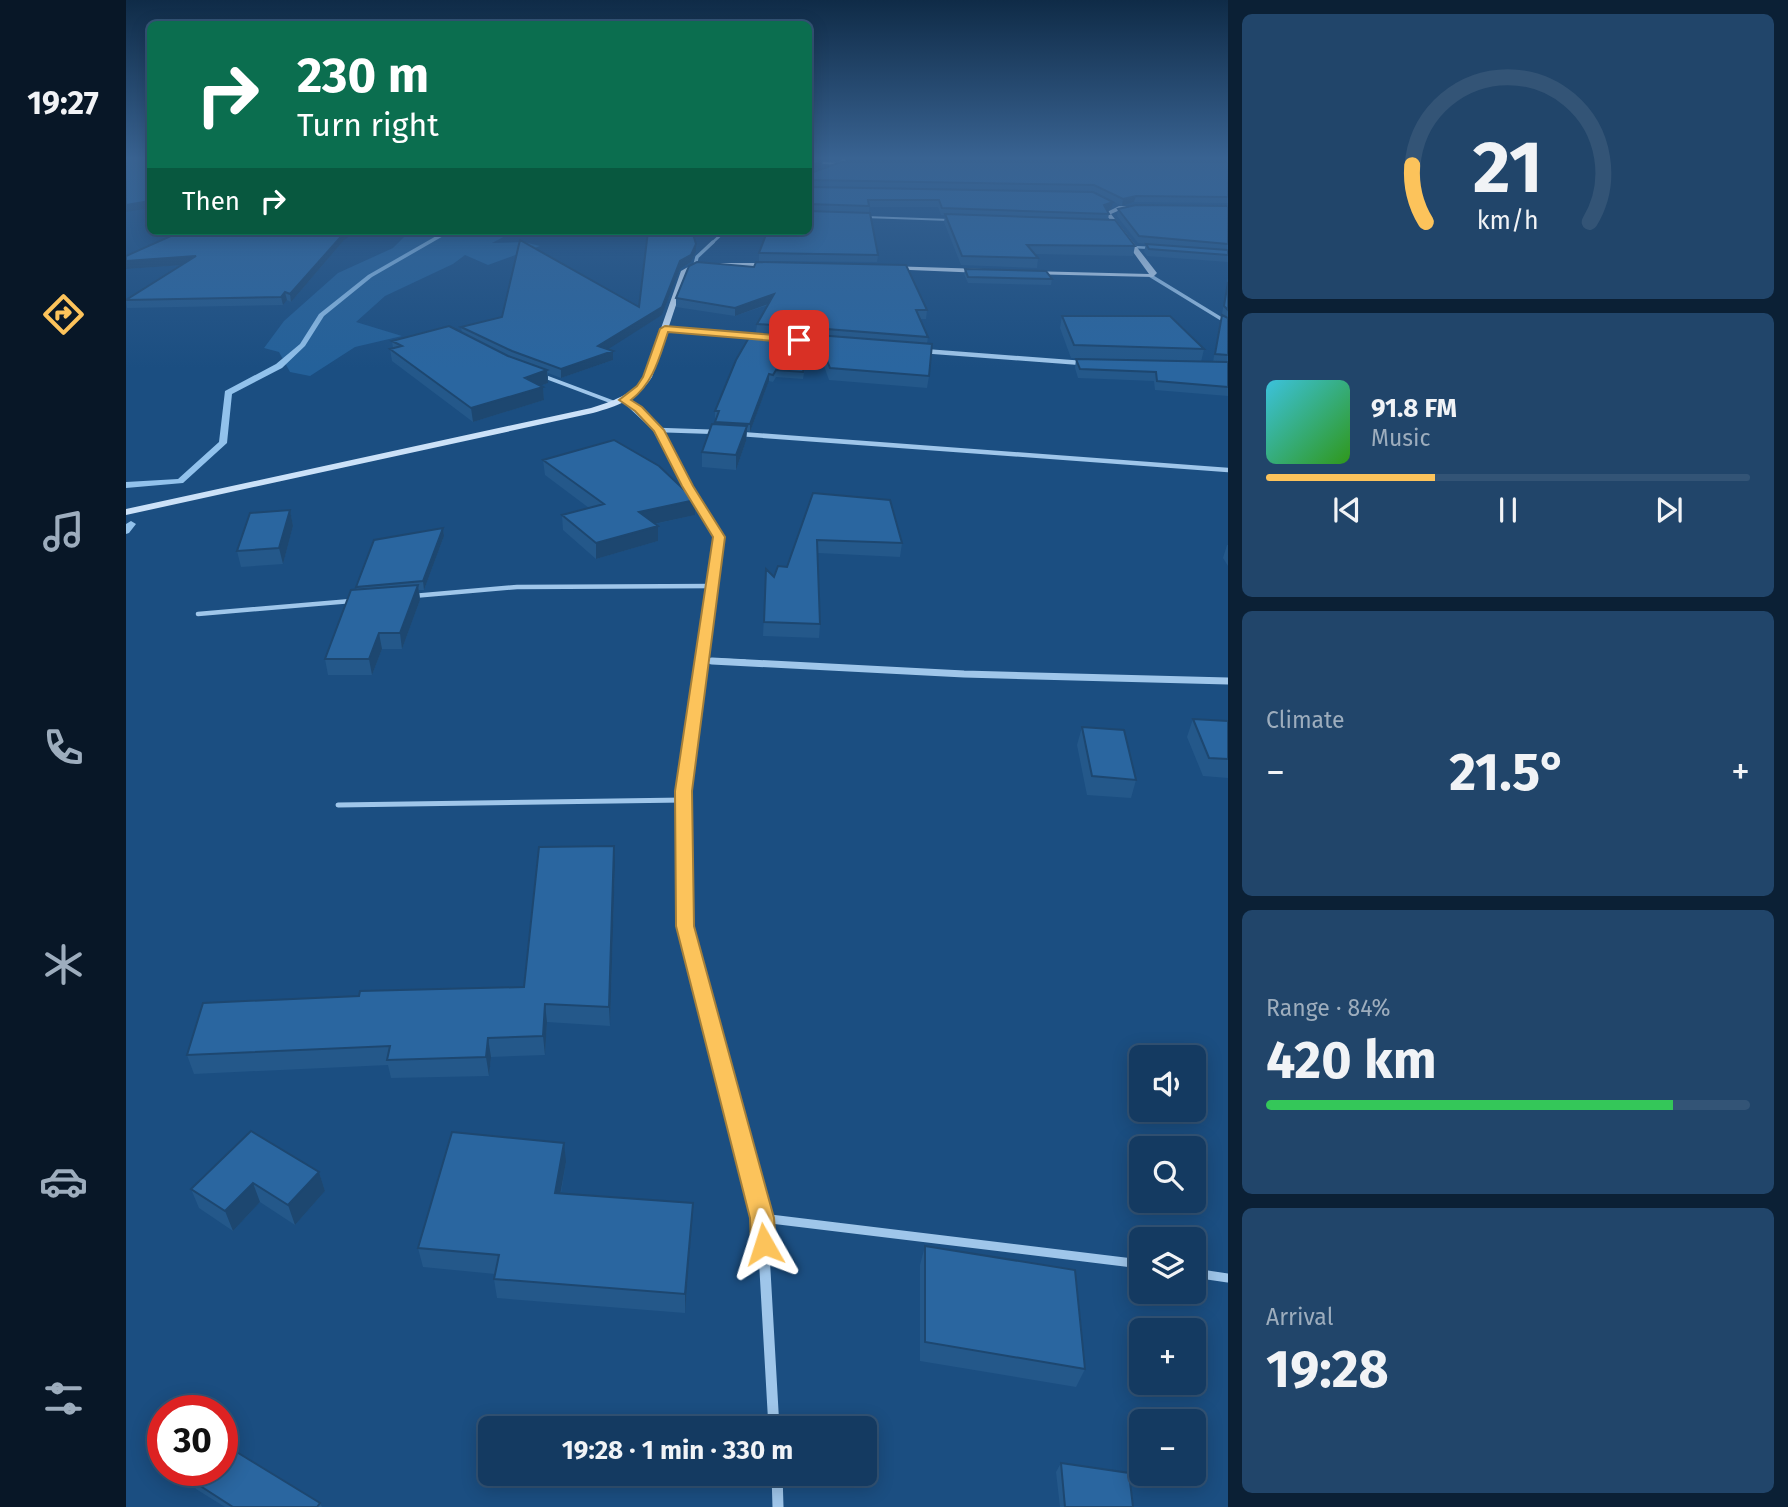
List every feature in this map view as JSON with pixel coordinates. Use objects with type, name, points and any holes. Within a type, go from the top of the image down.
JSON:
[{"type":"street","points":[[1119,227],[1154,273],[1151,276]]},
{"type":"street","points":[[695,265],[697,257],[721,235]]},
{"type":"street","points":[[126,512],[615,404],[640,388],[648,377],[684,271],[695,265],[777,265]]},
{"type":"street","points":[[872,267],[993,271]]},
{"type":"street","points":[[1020,272],[1151,276],[1228,324]]},
{"type":"street","points":[[665,329],[762,337]]},
{"type":"street","points":[[914,350],[1093,363]]},
{"type":"street","points":[[624,400],[638,409],[659,430],[687,486],[719,537],[714,586],[700,660],[684,800],[685,926],[762,1218],[773,1416]]},
{"type":"street","points":[[659,430],[722,432]]},
{"type":"street","points":[[735,433],[1228,470]]},
{"type":"street","points":[[700,660],[964,674],[1228,681]]},
{"type":"street","points":[[777,1486],[778,1507]]},
{"type":"lane","points":[[1132,247],[1160,249]]},
{"type":"lane","points":[[1219,318],[1228,318]]},
{"type":"lane","points":[[537,374],[615,404]]},
{"type":"lane","points":[[406,596],[517,587],[714,586]]},
{"type":"lane","points":[[198,614],[364,600]]},
{"type":"lane","points":[[338,805],[684,800]]},
{"type":"lane","points":[[762,1218],[1129,1263]]},
{"type":"lane","points":[[1206,1274],[1228,1278]]},
{"type":"shaded area","points":[[406,235],[507,235],[492,243],[524,242],[540,246],[488,265],[465,255],[453,264],[385,296],[356,322],[402,336],[355,347],[310,376],[290,372],[279,352],[264,348],[284,321],[338,273],[393,248]]},
{"type":"building","points":[[812,227],[873,227],[878,255],[759,253],[766,235],[812,235]]},
{"type":"building","points":[[950,227],[1121,227],[1135,246],[1027,245],[1038,258],[962,256]]},
{"type":"building","points":[[1132,227],[1228,227],[1228,244],[1139,236]]},
{"type":"building","points":[[173,235],[342,235],[290,294],[285,292],[281,297],[126,300],[196,256],[126,261],[126,256]]},
{"type":"building","points":[[648,235],[693,235],[696,244],[691,255],[680,261],[662,307],[598,346],[613,351],[561,369],[512,351],[461,327],[502,317],[520,240],[639,307]]},
{"type":"building","points":[[1146,244],[1228,250],[1228,255],[1149,249]]},
{"type":"building","points":[[697,262],[754,267],[756,262],[906,265],[927,310],[916,310],[928,337],[814,328],[813,325],[812,328],[757,324],[774,294],[735,308],[676,298],[689,266]]},
{"type":"building","points":[[965,269],[1046,271],[1052,279],[968,277]]},
{"type":"building","points":[[1228,282],[1228,310],[1224,306]]},
{"type":"building","points":[[1222,315],[1228,318],[1228,355],[1215,354]]},
{"type":"building","points":[[1062,316],[1170,316],[1204,349],[1074,345]]},
{"type":"building","points":[[449,326],[508,356],[547,370],[525,378],[543,387],[471,408],[390,349],[402,346],[392,341]]},
{"type":"building","points":[[751,334],[810,339],[803,372],[776,370],[773,375],[769,374],[750,424],[715,422],[719,411],[715,411],[736,360]]},
{"type":"building","points":[[817,335],[932,344],[929,376],[830,368]]},
{"type":"building","points":[[1076,359],[1228,362],[1228,387],[1157,381],[1156,372],[1080,369]]},
{"type":"building","points":[[712,424],[747,426],[736,455],[702,452]]},
{"type":"building","points":[[614,440],[659,466],[695,500],[639,512],[658,526],[596,543],[562,515],[604,504],[543,460]]},
{"type":"building","points":[[813,493],[890,500],[902,543],[817,540],[820,624],[764,622],[766,569],[774,577],[778,566],[787,567]]},
{"type":"building","points":[[290,510],[279,548],[237,551],[250,513]]},
{"type":"building","points":[[443,528],[423,581],[356,587],[374,540]]},
{"type":"building","points":[[418,585],[400,633],[379,633],[369,659],[325,659],[351,590]]},
{"type":"building","points":[[1193,719],[1228,721],[1228,759],[1209,758]]},
{"type":"building","points":[[1082,727],[1124,730],[1136,780],[1092,776]]},
{"type":"building","points":[[614,846],[609,1007],[545,1004],[543,1036],[488,1038],[486,1057],[387,1060],[390,1046],[187,1055],[203,1003],[359,996],[360,991],[524,987],[539,847]]},
{"type":"building","points":[[251,1131],[319,1172],[288,1205],[253,1183],[225,1211],[191,1189]]},
{"type":"building","points":[[452,1132],[564,1143],[555,1193],[693,1203],[685,1294],[494,1279],[499,1255],[418,1248]]},
{"type":"building","points":[[925,1246],[1075,1270],[1085,1369],[925,1342]]},
{"type":"building","points":[[238,1453],[320,1503],[317,1507],[233,1507],[200,1486],[238,1486]]},
{"type":"building","points":[[1061,1463],[1129,1473],[1133,1507],[1065,1507]]},
{"type":"waterway","points":[[126,485],[180,481],[223,443],[228,393],[279,366],[303,345],[321,315],[370,276],[442,235]]},
{"type":"waterway","points":[[126,531],[131,524]]},
{"type":"route","points":[[764,1244],[762,1218],[685,926],[684,791],[719,537],[687,486],[659,430],[638,409],[624,400],[640,388],[648,377],[665,329],[799,340]]}]
